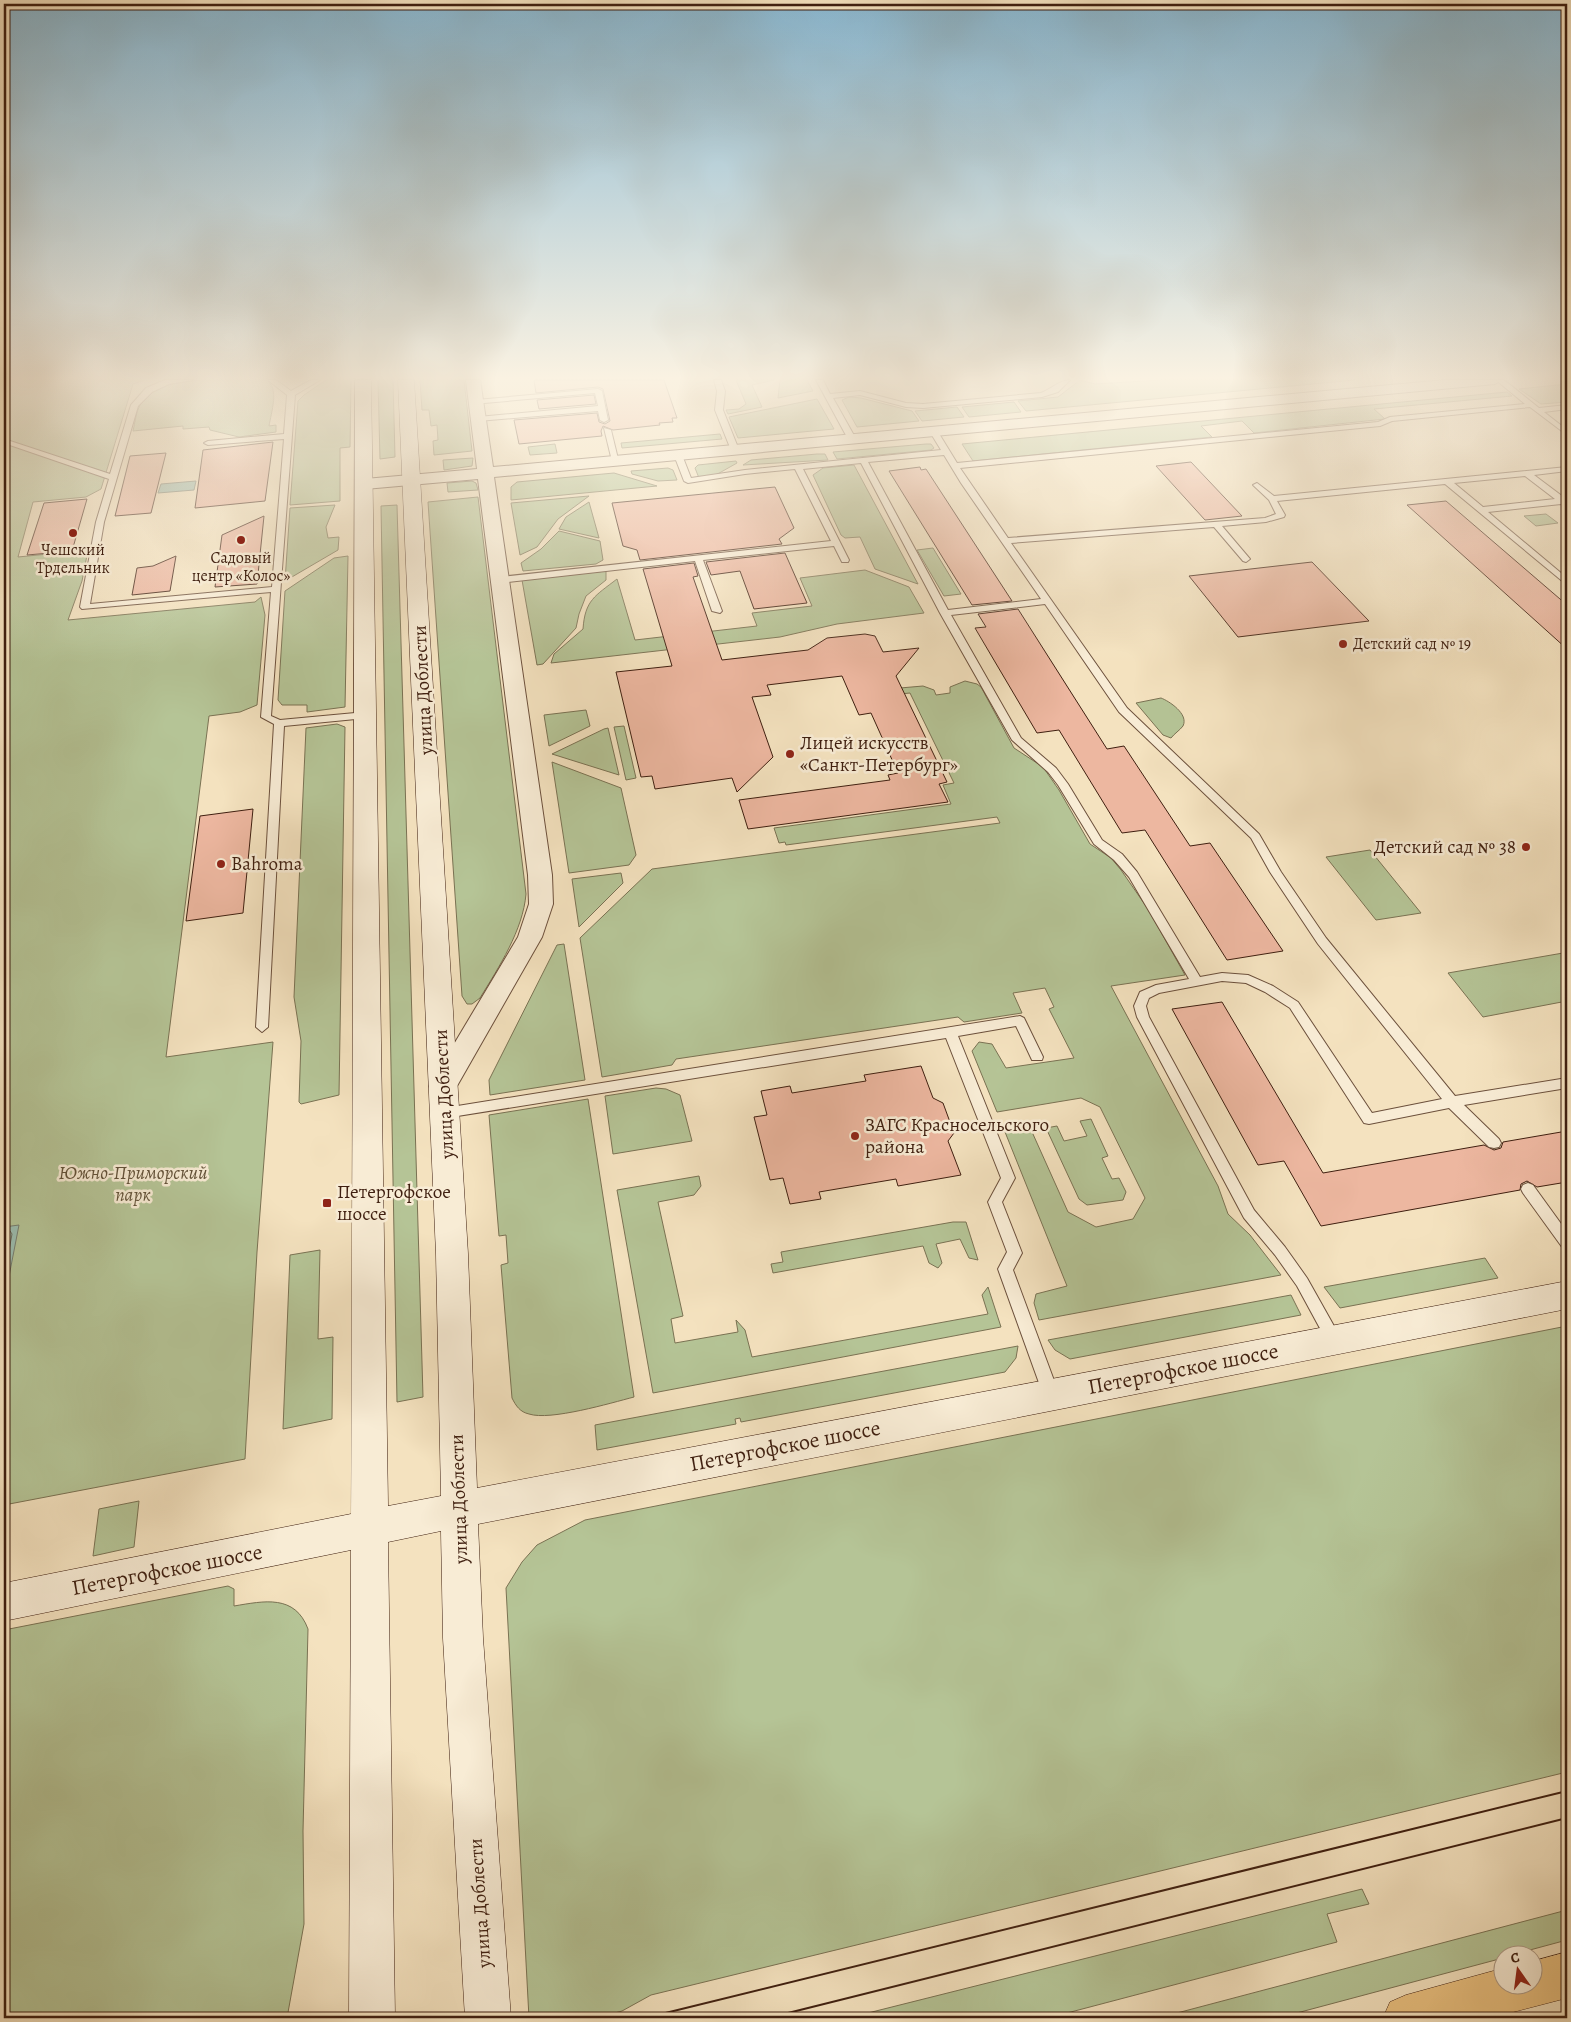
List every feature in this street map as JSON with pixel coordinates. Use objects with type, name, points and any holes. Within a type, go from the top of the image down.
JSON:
[{"type":"main road","points":[[365,474],[368,1529],[372,2018]]},
{"type":"main road","name":"улица Доблести","points":[[412,474],[444,1100],[463,1638],[488,2018]]},
{"type":"main road","name":"Петергофское шоссе","points":[[4,1602],[1051,1394],[1567,1295]]},
{"type":"main road","points":[[1544,1981],[1567,1975]]},
{"type":"main road","points":[[1406,2018],[1495,1994]]},
{"type":"street","points":[[365,484],[471,474]]},
{"type":"street","points":[[444,1100],[530,937],[541,904],[540,875],[485,474]]},
{"type":"lane","points":[[103,474],[114,478]]},
{"type":"lane","points":[[115,474],[100,522],[85,607],[276,589]]},
{"type":"lane","points":[[285,474],[266,717],[279,723],[366,715]]},
{"type":"lane","points":[[685,474],[688,481],[740,474]]},
{"type":"lane","points":[[802,474],[844,560]]},
{"type":"lane","points":[[871,474],[945,613],[1018,740],[1052,770],[1063,784],[1098,842],[1118,858],[1134,875],[1197,982]]},
{"type":"lane","points":[[960,474],[1123,710],[1255,836],[1268,860],[1342,967],[1452,1102],[1494,1143]]},
{"type":"lane","points":[[1272,500],[1513,474]]},
{"type":"lane","points":[[1529,474],[1565,503]]},
{"type":"lane","points":[[1447,481],[1567,582]]},
{"type":"lane","points":[[1006,541],[1217,525],[1266,520],[1281,515],[1272,500],[1257,485]]},
{"type":"lane","points":[[1482,510],[1565,503]]},
{"type":"lane","points":[[1217,525],[1246,559]]},
{"type":"lane","points":[[500,580],[836,543]]},
{"type":"lane","points":[[698,558],[717,611]]},
{"type":"lane","points":[[945,613],[1046,601]]},
{"type":"lane","points":[[262,1027],[279,723]]},
{"type":"lane","points":[[1334,1340],[1302,1282],[1280,1251],[1249,1214],[1142,1017],[1140,1006],[1144,996],[1156,989],[1222,977],[1248,980],[1269,989],[1294,1005],[1369,1119],[1452,1102],[1567,1083]]},
{"type":"lane","points":[[444,1100],[1020,1022],[1037,1057]]},
{"type":"lane","points":[[950,1032],[1008,1178],[995,1202],[1015,1253],[1005,1269],[1051,1394]]},
{"type":"lane","points":[[1528,1189],[1567,1243]]},
{"type":"green space","name":"Южно-Приморский парк","points":[[4,474],[105,474],[101,489],[86,497],[33,502],[18,557],[88,550],[82,581],[68,620],[255,602],[261,597],[265,615],[257,705],[240,712],[209,716],[166,1057],[273,1042],[257,1252],[245,1459],[4,1505]]},
{"type":"green space","points":[[292,474],[340,474],[340,501],[290,505]]},
{"type":"green space","points":[[618,474],[657,486],[511,500],[511,487],[517,482]]},
{"type":"green space","points":[[633,474],[675,474],[677,480],[658,481]]},
{"type":"green space","points":[[698,474],[717,474],[714,476],[699,478]]},
{"type":"green space","points":[[859,474],[918,584],[875,569],[860,537],[845,538],[841,535],[813,475]]},
{"type":"green space","points":[[472,481],[476,483],[478,490],[448,492],[447,483]]},
{"type":"green space","points":[[589,496],[558,519],[537,547],[520,555],[511,503]]},
{"type":"green space","points":[[478,497],[526,894],[520,921],[509,948],[480,998],[472,1004],[467,1004],[462,996],[428,502]]},
{"type":"green space","points":[[589,502],[599,538],[559,529],[566,517]]},
{"type":"green space","points":[[335,505],[326,527],[328,538],[339,537],[338,550],[285,581],[290,508]]},
{"type":"green space","points":[[397,505],[423,1397],[397,1402],[381,506]]},
{"type":"green space","points":[[1546,514],[1558,523],[1536,526],[1524,516]]},
{"type":"green space","points":[[559,531],[600,541],[603,560],[596,564],[523,571],[521,563],[541,549]]},
{"type":"green space","points":[[933,548],[961,594],[944,596],[917,550]]},
{"type":"green space","points":[[348,556],[345,707],[307,712],[307,705],[282,705],[278,700],[285,591],[334,558]]},
{"type":"green space","points":[[865,570],[909,587],[924,613],[837,624],[780,637],[551,663],[554,654],[583,629],[586,611],[592,600],[617,579],[635,640],[757,626],[752,613],[812,606],[800,578]]},
{"type":"green space","points":[[606,571],[606,580],[586,596],[576,628],[543,664],[537,665],[522,580]]},
{"type":"green space","points":[[965,681],[981,687],[1014,748],[1043,767],[1059,790],[1090,844],[1111,858],[1121,870],[1148,909],[1185,975],[1111,986],[1218,1186],[1228,1214],[1250,1235],[1281,1275],[1039,1320],[1034,1303],[1036,1294],[1067,1286],[1003,1127],[1028,1123],[1068,1212],[1096,1227],[1133,1219],[1145,1198],[1100,1107],[1081,1098],[997,1112],[972,1051],[979,1042],[992,1044],[1006,1068],[1074,1058],[1049,1009],[1054,1007],[1045,988],[1013,993],[1022,1013],[964,1022],[958,1017],[676,1059],[672,1065],[602,1077],[580,938],[652,869],[1000,823],[997,817],[786,845],[785,842],[779,843],[774,828],[951,804],[943,785],[954,783],[910,693],[880,696],[877,690],[923,686],[934,690],[936,695],[950,693],[950,687]]},
{"type":"green space","points":[[1161,698],[1173,705],[1181,713],[1184,721],[1183,726],[1171,738],[1163,735],[1136,703]]},
{"type":"green space","points":[[586,710],[590,726],[549,746],[544,715]]},
{"type":"green space","points":[[337,724],[345,727],[339,1095],[301,1104],[299,1102],[301,1041],[294,997],[306,728]]},
{"type":"green space","points":[[624,726],[636,778],[626,780],[614,727]]},
{"type":"green space","points":[[608,728],[619,775],[552,754],[604,729]]},
{"type":"green space","points":[[552,762],[621,788],[636,855],[629,865],[569,873]]},
{"type":"green space","points":[[1370,850],[1421,913],[1376,920],[1326,857]]},
{"type":"green space","points":[[621,873],[623,883],[579,927],[572,879]]},
{"type":"green space","points":[[564,944],[585,1080],[490,1095],[489,1080],[557,945]]},
{"type":"green space","points":[[1563,953],[1567,957],[1567,1001],[1483,1017],[1448,973]]},
{"type":"green space","points":[[656,1088],[666,1089],[680,1095],[692,1141],[613,1154],[605,1096]]},
{"type":"green space","points":[[588,1099],[634,1397],[596,1407],[539,1416],[523,1412],[512,1398],[501,1265],[508,1263],[506,1235],[499,1236],[489,1115]]},
{"type":"green space","points":[[1091,1119],[1108,1156],[1102,1158],[1112,1179],[1119,1178],[1126,1192],[1123,1200],[1087,1205],[1079,1199],[1046,1128],[1057,1126],[1064,1141],[1087,1136],[1080,1121]]},
{"type":"green space","points":[[699,1176],[701,1186],[694,1195],[658,1202],[683,1316],[671,1319],[675,1343],[738,1332],[736,1320],[745,1330],[752,1357],[988,1314],[982,1295],[988,1287],[1001,1327],[653,1393],[617,1190]]},
{"type":"green space","points":[[953,1222],[966,1222],[978,1260],[969,1258],[960,1239],[936,1244],[942,1263],[938,1268],[929,1263],[923,1246],[773,1273],[771,1264],[783,1262],[781,1252]]},
{"type":"green space","points":[[320,1250],[318,1339],[333,1337],[332,1419],[283,1429],[290,1255]]},
{"type":"green space","points":[[1485,1258],[1498,1278],[1340,1308],[1324,1287]]},
{"type":"green space","points":[[1291,1295],[1301,1315],[1070,1359],[1055,1350],[1048,1340]]},
{"type":"green space","points":[[1567,1326],[1567,1772],[651,1995],[622,2011],[596,2018],[529,2018],[506,1588],[522,1562],[537,1545],[585,1520]]},
{"type":"green space","points":[[1018,1346],[1016,1358],[1005,1372],[741,1422],[740,1418],[735,1419],[736,1424],[597,1450],[595,1425]]},
{"type":"green space","points":[[139,1501],[134,1547],[93,1556],[99,1509]]},
{"type":"green space","points":[[228,1586],[234,1589],[234,1606],[267,1602],[287,1605],[302,1618],[308,1629],[303,1831],[304,1924],[287,2018],[4,2018],[4,1630]]},
{"type":"green space","points":[[1362,1889],[1369,1904],[1327,1914],[1337,1942],[1048,2018],[848,2018]]},
{"type":"green space","points":[[1567,1910],[1567,1940],[1544,1946],[1544,1944],[1494,1944],[1494,1960],[1278,2018],[1158,2018]]},
{"type":"water","points":[[196,481],[194,490],[158,493],[161,484]]},
{"type":"water","points":[[19,1225],[5,1297],[4,1298],[4,1227]]},
{"type":"building","points":[[125,474],[161,474],[151,513],[115,516]]},
{"type":"building","points":[[200,474],[269,474],[265,501],[195,508]]},
{"type":"building","points":[[891,474],[929,474],[1012,601],[972,605]]},
{"type":"building","points":[[1164,474],[1203,474],[1242,516],[1205,520]]},
{"type":"building","points":[[775,487],[794,528],[779,539],[782,544],[640,560],[637,550],[623,546],[612,503]]},
{"type":"building","points":[[87,499],[72,551],[27,555],[44,503]]},
{"type":"building","points":[[1446,501],[1567,605],[1567,649],[1407,505]]},
{"type":"building","name":"Садовый центр «Колос»","points":[[264,516],[257,584],[215,587],[222,535]]},
{"type":"building","points":[[785,553],[807,603],[754,609],[740,571],[711,575],[706,562]]},
{"type":"building","points":[[176,556],[170,591],[132,595],[137,568],[153,566]]},
{"type":"building","points":[[1312,562],[1369,621],[1238,637],[1189,576]]},
{"type":"building","points":[[694,563],[698,576],[693,577],[722,660],[808,650],[827,638],[865,634],[875,636],[883,652],[919,648],[896,676],[947,782],[939,784],[948,802],[748,829],[739,800],[890,780],[888,775],[898,773],[871,713],[859,715],[842,676],[767,685],[771,695],[752,697],[773,757],[737,792],[732,778],[655,789],[652,776],[641,777],[616,672],[672,666],[643,569]]},
{"type":"building","points":[[1018,609],[1107,749],[1124,746],[1190,846],[1210,843],[1283,951],[1227,960],[1145,830],[1122,833],[1059,730],[1037,733],[975,628],[986,627],[978,614]]},
{"type":"building","name":"Bahroma","points":[[253,809],[243,913],[186,921],[200,816]]},
{"type":"building","points":[[1222,1002],[1323,1173],[1484,1145],[1494,1150],[1501,1148],[1503,1142],[1567,1131],[1567,1182],[1537,1187],[1527,1181],[1521,1184],[1520,1190],[1321,1226],[1284,1161],[1258,1165],[1172,1009]]},
{"type":"building","name":"ЗАГС Красносельского района","points":[[921,1066],[933,1098],[943,1103],[954,1133],[948,1141],[961,1175],[898,1186],[896,1179],[819,1192],[821,1199],[790,1204],[783,1178],[770,1180],[754,1117],[767,1115],[761,1091],[790,1086],[792,1093],[866,1081],[864,1075]]},
{"type":"tram line","points":[[645,2018],[1567,1791]]},
{"type":"tram line","points":[[768,2018],[1567,1818]]},
{"type":"place","name":"Чешский Трдельник","points":[[73,533]]},
{"type":"place","name":"Садовый центр «Колос»","points":[[241,540]]},
{"type":"place","name":"Детский сад № 19","points":[[1343,644]]},
{"type":"place","name":"Лицей искусств «Санкт-Петербург»","points":[[790,754]]},
{"type":"place","name":"Детский сад № 38","points":[[1526,847]]},
{"type":"place","name":"Bahroma","points":[[221,864]]},
{"type":"place","name":"ЗАГС Красносельского района","points":[[855,1136]]},
{"type":"place","name":"Петергофское шоссе","points":[[327,1203]]}]
